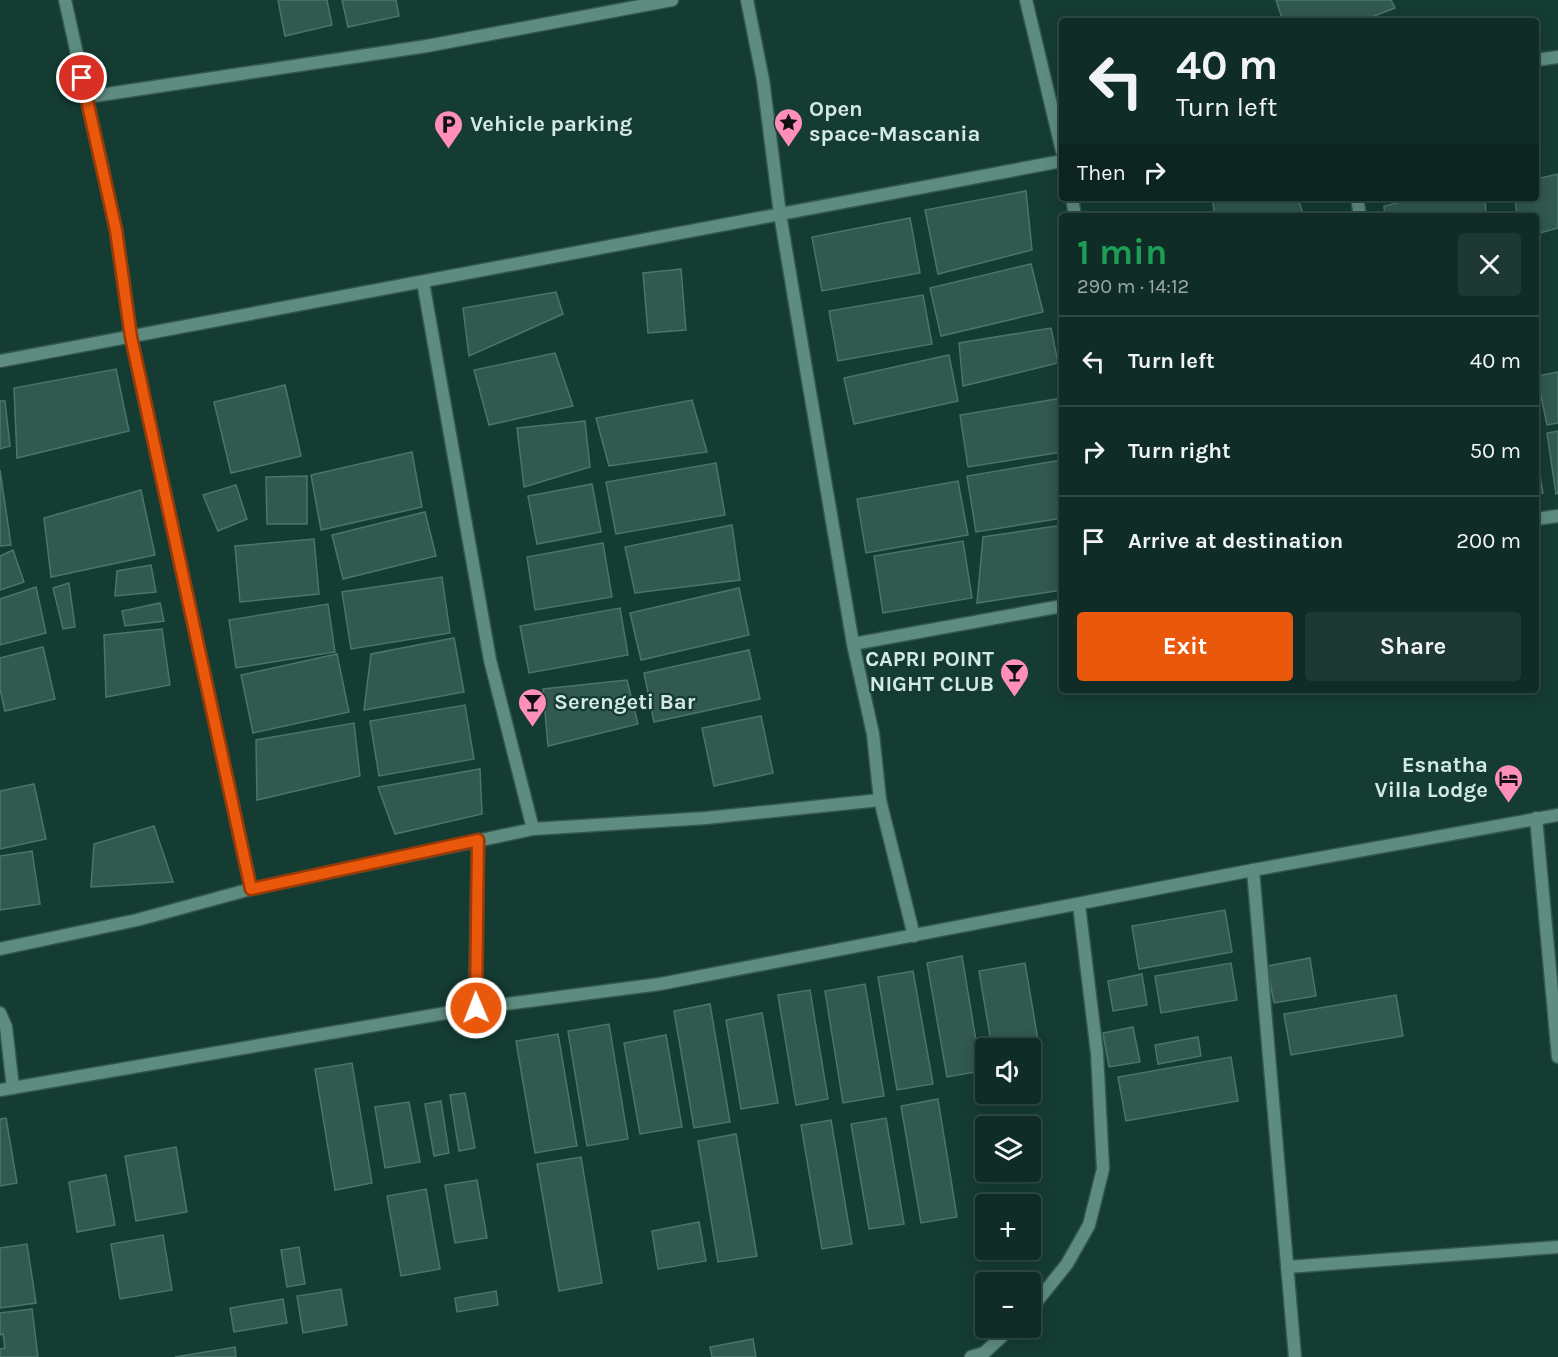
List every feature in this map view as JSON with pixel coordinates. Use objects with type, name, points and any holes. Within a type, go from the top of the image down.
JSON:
[{"type":"street","points":[[65,0],[116,230],[131,337],[251,889]]},
{"type":"street","points":[[87,97],[427,46],[672,0]]},
{"type":"street","points":[[747,0],[763,80],[780,214],[853,644],[873,734],[880,800],[914,936]]},
{"type":"street","points":[[1026,0],[1059,138]]},
{"type":"street","points":[[1539,60],[1558,57]]},
{"type":"street","points":[[0,361],[1059,162]]},
{"type":"street","points":[[423,282],[490,660],[533,829]]},
{"type":"street","points":[[1539,519],[1558,516]]},
{"type":"street","points":[[853,644],[1059,607]]},
{"type":"street","points":[[0,949],[137,920],[251,889],[533,829],[706,818],[880,800]]},
{"type":"street","points":[[0,1013],[6,1027],[6,1089],[476,1008],[660,984],[1253,870],[1558,815]]},
{"type":"street","points":[[1536,818],[1558,1057]]},
{"type":"street","points":[[476,1008],[478,840]]},
{"type":"street","points":[[1253,870],[1295,1357]]},
{"type":"street","points":[[1041,1296],[1066,1264],[1089,1225],[1103,1169],[1096,1053],[1079,905]]},
{"type":"street","points":[[1287,1267],[1558,1247]]},
{"type":"street","points":[[971,1357],[984,1355],[1001,1338]]},
{"type":"building","points":[[278,0],[327,0],[332,25],[285,36]]},
{"type":"building","points":[[342,0],[396,0],[399,16],[348,27]]},
{"type":"building","points":[[1276,0],[1391,0],[1395,8],[1369,18],[1282,18]]},
{"type":"building","points":[[1558,174],[1558,228],[1539,233],[1539,213],[1517,213],[1515,201],[1539,201],[1539,178]]},
{"type":"building","points":[[1026,191],[1032,250],[938,274],[925,210]]},
{"type":"building","points":[[1212,201],[1299,201],[1303,213],[1214,213]]},
{"type":"building","points":[[1407,201],[1485,201],[1486,213],[1385,213],[1384,206]]},
{"type":"building","points":[[910,218],[920,273],[822,291],[812,237]]},
{"type":"building","points":[[1031,264],[1043,312],[941,336],[930,288]]},
{"type":"building","points":[[681,269],[686,330],[648,333],[643,273]]},
{"type":"building","points":[[556,292],[563,314],[469,356],[463,308]]},
{"type":"building","points":[[923,295],[932,344],[838,361],[829,311]]},
{"type":"building","points":[[1051,328],[1058,363],[963,386],[959,343]]},
{"type":"building","points":[[555,353],[573,406],[489,425],[474,370]]},
{"type":"building","points":[[949,355],[958,401],[854,424],[844,378]]},
{"type":"building","points":[[116,369],[129,431],[17,458],[14,388]]},
{"type":"building","points":[[1558,372],[1558,423],[1547,425],[1539,376]]},
{"type":"building","points":[[285,385],[301,456],[231,473],[214,402]]},
{"type":"building","points":[[1059,398],[1059,452],[968,467],[960,415]]},
{"type":"building","points":[[692,400],[707,452],[609,466],[596,418]]},
{"type":"building","points":[[0,401],[5,401],[10,446],[0,449]]},
{"type":"building","points":[[585,421],[590,467],[524,487],[517,428]]},
{"type":"building","points":[[1558,431],[1558,493],[1556,494],[1547,433]]},
{"type":"building","points":[[412,452],[422,507],[321,530],[311,475]]},
{"type":"building","points":[[1059,461],[1059,518],[976,532],[967,476]]},
{"type":"building","points":[[716,463],[725,515],[616,534],[606,482]]},
{"type":"building","points":[[0,470],[11,545],[0,546]]},
{"type":"building","points":[[1539,470],[1543,493],[1539,494]]},
{"type":"building","points":[[307,476],[307,524],[267,524],[266,477]]},
{"type":"building","points":[[958,481],[968,535],[866,553],[857,499]]},
{"type":"building","points":[[592,484],[601,532],[537,544],[528,496]]},
{"type":"building","points":[[236,485],[247,519],[218,531],[203,495]]},
{"type":"building","points":[[141,490],[155,555],[51,577],[44,518]]},
{"type":"building","points":[[425,512],[436,556],[343,579],[332,535]]},
{"type":"building","points":[[732,525],[740,580],[635,593],[625,547]]},
{"type":"building","points":[[1059,525],[1059,590],[977,603],[983,537]]},
{"type":"building","points":[[314,539],[319,594],[240,602],[235,546]]},
{"type":"building","points":[[963,541],[972,598],[883,613],[874,556]]},
{"type":"building","points":[[603,543],[612,597],[535,610],[527,557]]},
{"type":"building","points":[[13,550],[24,582],[0,590],[0,556]]},
{"type":"building","points":[[151,565],[156,592],[115,596],[117,571]]},
{"type":"building","points":[[442,577],[450,633],[351,649],[342,592]]},
{"type":"building","points":[[69,583],[75,627],[63,629],[53,588]]},
{"type":"building","points":[[36,587],[46,633],[0,645],[0,599]]},
{"type":"building","points":[[739,588],[749,635],[641,660],[630,613]]},
{"type":"building","points":[[160,603],[164,621],[125,626],[122,611]]},
{"type":"building","points":[[328,604],[335,652],[236,668],[229,620]]},
{"type":"building","points":[[620,608],[628,655],[529,673],[520,626]]},
{"type":"building","points":[[162,629],[170,685],[106,697],[104,635]]},
{"type":"building","points":[[454,638],[464,692],[364,710],[371,654]]},
{"type":"building","points":[[43,647],[55,699],[5,711],[0,689],[0,658]]},
{"type":"building","points":[[749,650],[760,699],[654,722],[644,673]]},
{"type":"building","points":[[337,654],[349,712],[253,733],[241,675]]},
{"type":"building","points":[[627,680],[638,724],[548,746],[543,689]]},
{"type":"building","points":[[465,705],[474,759],[379,776],[370,721]]},
{"type":"building","points":[[761,716],[773,773],[714,786],[702,728]]},
{"type":"building","points":[[354,723],[360,776],[257,800],[256,740]]},
{"type":"building","points":[[480,769],[482,814],[395,834],[378,787]]},
{"type":"building","points":[[34,784],[46,839],[0,849],[0,791]]},
{"type":"building","points":[[154,826],[173,882],[91,887],[94,844]]},
{"type":"building","points":[[32,851],[40,904],[0,910],[0,856]]},
{"type":"building","points":[[1225,910],[1232,952],[1139,969],[1132,926]]},
{"type":"building","points":[[962,956],[976,1038],[975,1072],[947,1077],[927,963]]},
{"type":"building","points":[[1310,958],[1316,996],[1274,1003],[1267,966]]},
{"type":"building","points":[[1025,963],[1038,1038],[990,1038],[979,971]]},
{"type":"building","points":[[1231,963],[1237,1000],[1161,1013],[1155,976]]},
{"type":"building","points":[[913,971],[933,1084],[897,1090],[878,977]]},
{"type":"building","points":[[1142,974],[1147,1005],[1113,1011],[1108,981]]},
{"type":"building","points":[[865,984],[884,1096],[843,1103],[825,991]]},
{"type":"building","points":[[810,990],[828,1099],[796,1105],[778,995]]},
{"type":"building","points":[[1396,995],[1403,1036],[1291,1055],[1284,1014]]},
{"type":"building","points":[[710,1004],[730,1122],[694,1128],[674,1011]]},
{"type":"building","points":[[762,1013],[778,1103],[741,1109],[726,1020]]},
{"type":"building","points":[[609,1024],[628,1139],[587,1146],[568,1031]]},
{"type":"building","points":[[1133,1027],[1140,1062],[1109,1067],[1103,1033]]},
{"type":"building","points":[[558,1034],[577,1146],[535,1153],[516,1041]]},
{"type":"building","points":[[666,1035],[682,1127],[640,1134],[624,1043]]},
{"type":"building","points":[[1198,1037],[1201,1056],[1158,1064],[1155,1045]]},
{"type":"building","points":[[1231,1057],[1238,1101],[1126,1121],[1118,1077]]},
{"type":"building","points":[[352,1063],[372,1183],[335,1190],[315,1069]]},
{"type":"building","points":[[465,1093],[475,1148],[459,1151],[450,1095]]},
{"type":"building","points":[[938,1099],[957,1217],[921,1223],[901,1106]]},
{"type":"building","points":[[441,1101],[449,1153],[434,1156],[425,1104]]},
{"type":"building","points":[[409,1102],[420,1162],[385,1168],[375,1107]]},
{"type":"building","points":[[6,1118],[17,1183],[0,1186],[0,1119]]},
{"type":"building","points":[[886,1118],[904,1224],[869,1229],[851,1124]]},
{"type":"building","points":[[831,1120],[852,1244],[822,1249],[801,1125]]},
{"type":"building","points":[[736,1134],[757,1256],[718,1262],[698,1141]]},
{"type":"building","points":[[176,1147],[187,1212],[136,1221],[125,1156]]},
{"type":"building","points":[[581,1157],[602,1283],[559,1291],[537,1164]]},
{"type":"building","points":[[106,1175],[115,1225],[77,1232],[69,1182]]},
{"type":"building","points":[[477,1180],[487,1238],[455,1243],[445,1185]]},
{"type":"building","points":[[426,1189],[440,1269],[401,1276],[387,1196]]},
{"type":"building","points":[[699,1222],[706,1261],[658,1269],[652,1231]]},
{"type":"building","points":[[163,1235],[172,1290],[120,1299],[111,1244]]},
{"type":"building","points":[[27,1244],[36,1303],[0,1308],[0,1248]]},
{"type":"building","points":[[299,1247],[305,1284],[287,1287],[281,1250]]},
{"type":"building","points":[[341,1289],[347,1325],[303,1333],[297,1296]]},
{"type":"building","points":[[496,1291],[498,1305],[457,1312],[455,1298]]},
{"type":"building","points":[[283,1299],[287,1323],[234,1332],[230,1308]]},
{"type":"building","points":[[32,1309],[38,1357],[0,1357],[0,1349],[5,1348],[3,1334],[0,1335],[0,1313]]},
{"type":"building","points":[[753,1339],[756,1357],[712,1357],[710,1347]]},
{"type":"building","points":[[235,1347],[236,1357],[175,1357]]},
{"type":"place","name":"Open space-Mascania","points":[[788,148]]},
{"type":"place","name":"Vehicle parking","points":[[449,150]]},
{"type":"place","name":"CAPRI POINT NIGHT CLUB","points":[[1015,698]]},
{"type":"place","name":"Serengeti Bar","points":[[533,728]]},
{"type":"place","name":"Esnatha Villa Lodge","points":[[1509,804]]},
{"type":"route","points":[[82,78],[116,230],[131,337],[251,889],[478,840],[476,1008]]}]
